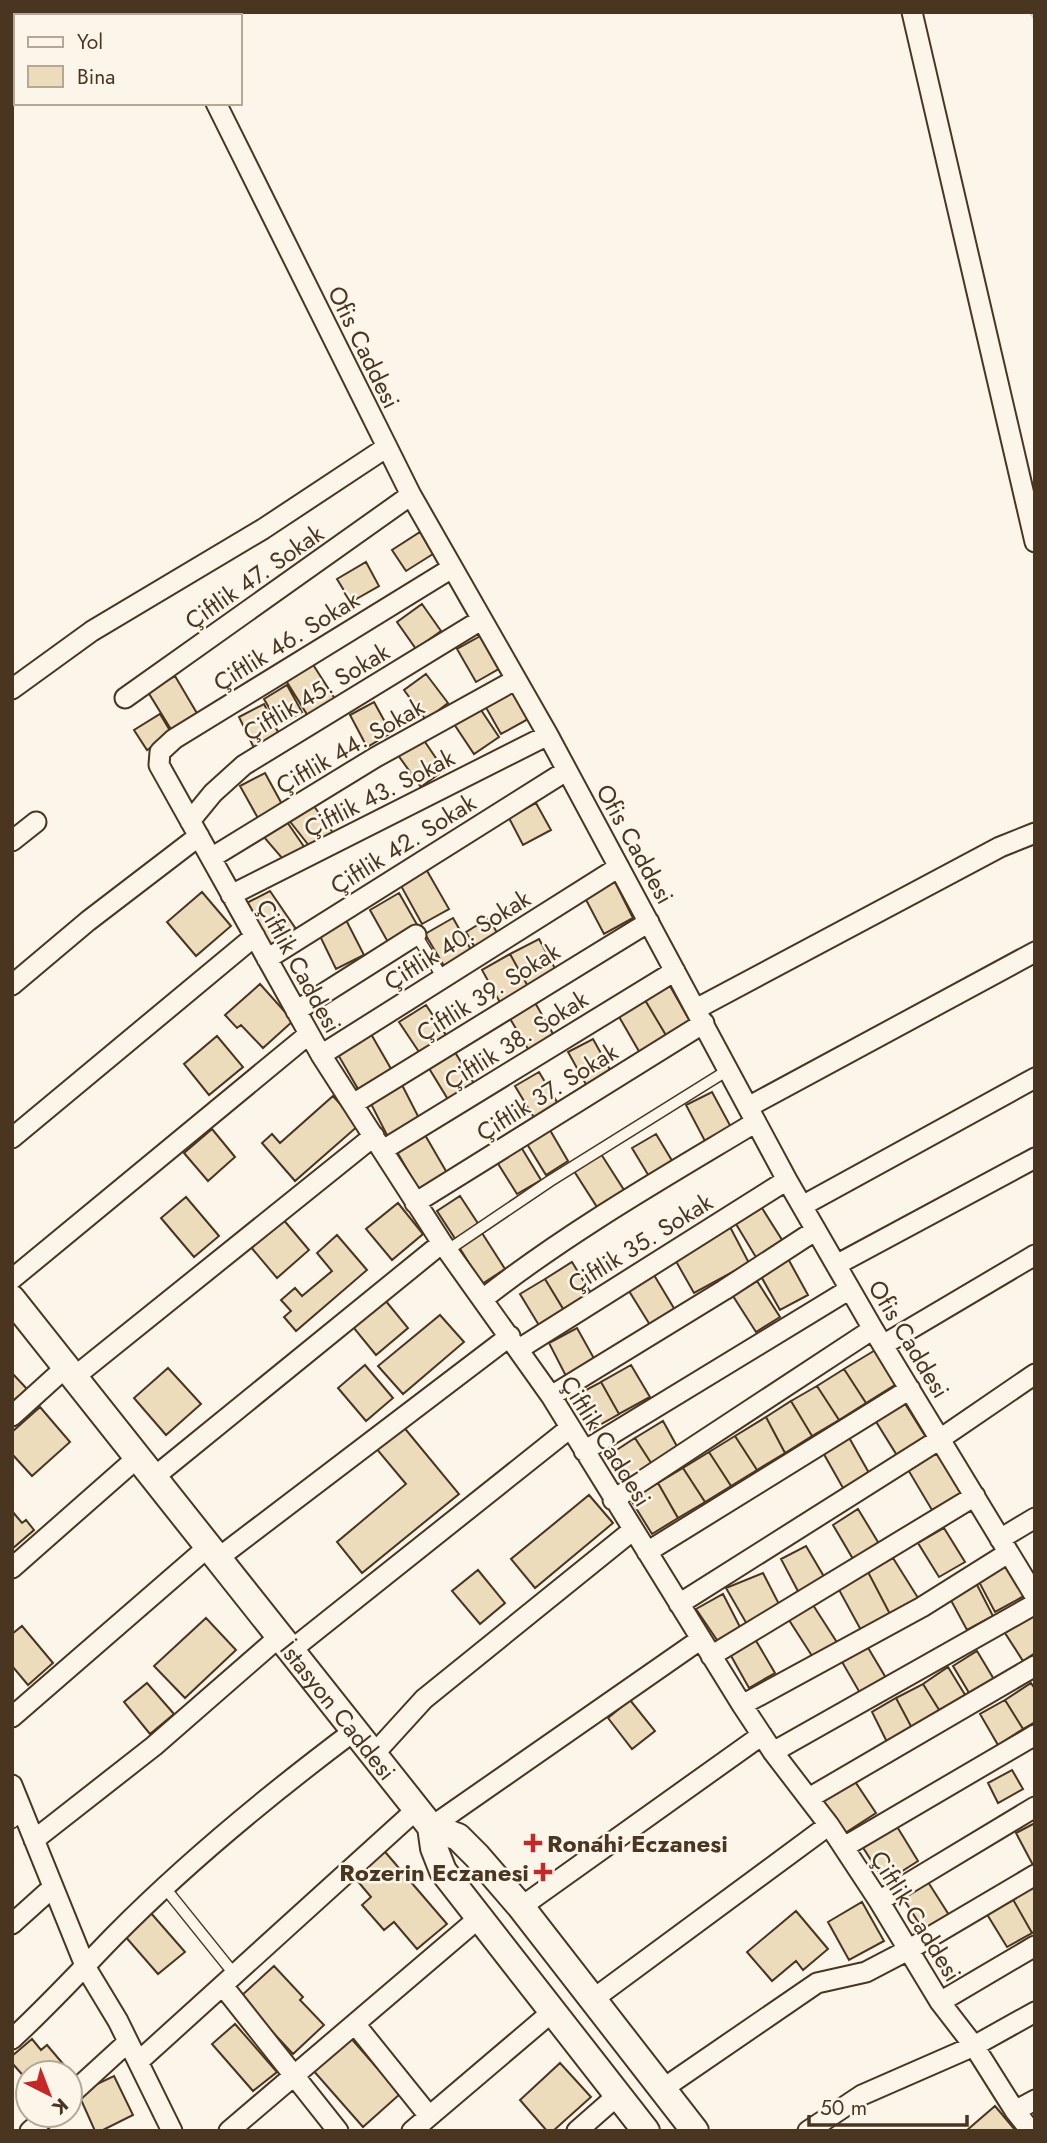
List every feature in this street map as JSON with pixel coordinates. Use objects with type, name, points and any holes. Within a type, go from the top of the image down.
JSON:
[{"type":"main road","name":"İstasyon Caddesi","points":[[12,1299],[424,1818],[443,1871],[646,2131]]},
{"type":"main road","points":[[424,1818],[467,1845],[521,1908],[695,2131]]},
{"type":"street","points":[[912,12],[1028,483],[1035,542]]},
{"type":"street","name":"Ofis Caddesi","points":[[217,105],[411,495],[548,735],[787,1180],[878,1337],[1035,1596]]},
{"type":"street","points":[[12,689],[92,631],[263,529],[387,447]]},
{"type":"street","name":"Çiftlik 47. Sokak","points":[[125,698],[411,495]]},
{"type":"street","name":"Çiftlik 46. Sokak","points":[[159,765],[160,752],[174,739],[452,568]]},
{"type":"street","name":"Çiftlik 45. Sokak","points":[[12,985],[194,829],[221,784],[244,765],[481,620]]},
{"type":"street","name":"Çiftlik 44. Sokak","points":[[211,858],[376,757],[515,680]]},
{"type":"street","name":"Çiftlik 43. Sokak","points":[[231,895],[548,735]]},
{"type":"street","name":"Çiftlik Caddesi","points":[[159,765],[321,1055],[415,1203],[551,1396],[742,1705],[773,1752],[844,1847],[940,2002],[974,2046],[1015,2111],[1031,2131]]},
{"type":"street","name":"Çiftlik 42. Sokak","points":[[267,959],[566,771]]},
{"type":"street","points":[[12,841],[36,822]]},
{"type":"street","name":"Çiftlik 37. Sokak","points":[[415,1203],[700,1016],[1000,847],[1035,833]]},
{"type":"street","name":"Çiftlik 40. Sokak","points":[[321,1055],[619,867]]},
{"type":"street","name":"Çiftlik 39. Sokak","points":[[353,1104],[649,922]]},
{"type":"street","points":[[296,1011],[416,935]]},
{"type":"street","points":[[12,1138],[255,936]]},
{"type":"street","points":[[483,1299],[522,1268],[752,1114],[1035,952]]},
{"type":"street","name":"Çiftlik 38. Sokak","points":[[12,1416],[379,1143],[675,971]]},
{"type":"street","points":[[12,1279],[309,1034]]},
{"type":"street","points":[[802,1206],[1035,1078]]},
{"type":"street","points":[[836,1265],[1035,1157]]},
{"type":"street","name":"Çiftlik 35. Sokak","points":[[12,1717],[213,1553],[514,1343],[787,1180]]},
{"type":"street","points":[[551,1396],[816,1230]]},
{"type":"street","points":[[12,1568],[445,1247]]},
{"type":"street","points":[[613,1500],[878,1337],[1035,1255]]},
{"type":"street","points":[[584,1451],[850,1289]]},
{"type":"street","points":[[679,1604],[940,1439],[1035,1374]]},
{"type":"street","points":[[647,1552],[910,1389]]},
{"type":"street","points":[[34,1840],[285,1644],[570,1428]]},
{"type":"street","points":[[138,2062],[229,1980],[424,1818],[706,1648],[975,1496]]},
{"type":"street","points":[[742,1705],[922,1607],[1004,1546],[1035,1518]]},
{"type":"street","points":[[373,1755],[424,1699],[632,1530]]},
{"type":"street","points":[[773,1752],[1035,1604]]},
{"type":"street","points":[[809,1798],[1035,1666]]},
{"type":"street","points":[[12,2039],[86,1968],[114,1936],[239,1821],[355,1731]]},
{"type":"street","points":[[521,1908],[762,1735]]},
{"type":"street","points":[[844,1847],[1035,1735]]},
{"type":"street","points":[[12,1785],[18,1818],[34,1840],[51,1888],[86,1968],[128,2042],[172,2131]]},
{"type":"street","points":[[879,1901],[1035,1807]]},
{"type":"street","points":[[592,2000],[829,1825]]},
{"type":"street","points":[[661,2090],[817,1983],[866,1972],[1035,1875]]},
{"type":"street","points":[[12,1924],[51,1888]]},
{"type":"street","points":[[229,2131],[480,1917]]},
{"type":"street","points":[[940,2002],[1035,1946]]},
{"type":"street","points":[[229,1980],[338,2131]]},
{"type":"street","points":[[412,2131],[552,2012]]},
{"type":"street","points":[[808,2131],[862,2095],[974,2046],[1035,2012]]},
{"type":"street","points":[[355,2024],[429,2116]]},
{"type":"street","points":[[84,2082],[128,2042]]},
{"type":"street","points":[[577,2131],[618,2095]]},
{"type":"street","points":[[1015,2111],[1035,2099]]},
{"type":"lane","points":[[416,935],[443,978]]},
{"type":"lane","points":[[445,1247],[728,1070]]},
{"type":"lane","points":[[165,1888],[229,1980]]},
{"type":"building","points":[[420,532],[433,554],[406,571],[392,550]]},
{"type":"building","points":[[366,562],[379,586],[351,602],[337,579]]},
{"type":"building","points":[[422,604],[441,631],[416,649],[397,622]]},
{"type":"building","points":[[484,634],[502,667],[476,682],[457,649]]},
{"type":"building","points":[[312,663],[335,699],[308,716],[285,679]]},
{"type":"building","points":[[426,674],[448,703],[426,720],[404,690]]},
{"type":"building","points":[[175,676],[198,715],[172,731],[148,692]]},
{"type":"building","points":[[287,685],[302,712],[279,725],[264,699]]},
{"type":"building","points":[[514,688],[530,718],[501,734],[484,704]]},
{"type":"building","points":[[374,702],[391,733],[367,747],[350,715]]},
{"type":"building","points":[[264,704],[280,736],[254,748],[239,717]]},
{"type":"building","points":[[477,704],[499,737],[474,754],[452,721]]},
{"type":"building","points":[[160,714],[172,734],[147,750],[134,730]]},
{"type":"building","points":[[421,736],[444,770],[421,787],[395,751]]},
{"type":"building","points":[[265,773],[283,806],[259,820],[240,786]]},
{"type":"building","points":[[311,802],[336,837],[314,852],[288,819]]},
{"type":"building","points":[[536,803],[551,830],[523,845],[509,818]]},
{"type":"building","points":[[285,819],[307,851],[288,865],[263,836]]},
{"type":"building","points":[[426,869],[449,909],[422,924],[400,884]]},
{"type":"building","points":[[614,880],[633,918],[604,934],[584,896]]},
{"type":"building","points":[[270,891],[298,932],[269,949],[241,906]]},
{"type":"building","points":[[202,892],[231,926],[196,956],[167,922]]},
{"type":"building","points":[[399,893],[419,928],[389,944],[370,910]]},
{"type":"building","points":[[345,918],[364,955],[336,969],[318,932]]},
{"type":"building","points":[[453,918],[474,955],[447,971],[425,934]]},
{"type":"building","points":[[489,918],[501,940],[478,953],[466,932]]},
{"type":"building","points":[[539,939],[558,974],[530,990],[510,954]]},
{"type":"building","points":[[510,954],[530,990],[502,1006],[482,970]]},
{"type":"building","points":[[260,984],[293,1021],[263,1048],[241,1025],[237,1028],[225,1015]]},
{"type":"building","points":[[670,986],[691,1023],[667,1037],[645,1000]]},
{"type":"building","points":[[645,1000],[667,1037],[640,1053],[618,1015]]},
{"type":"building","points":[[534,1001],[556,1039],[531,1054],[509,1017]]},
{"type":"building","points":[[426,1005],[448,1038],[421,1055],[399,1022]]},
{"type":"building","points":[[371,1034],[394,1074],[361,1094],[337,1053]]},
{"type":"building","points":[[217,1036],[243,1067],[209,1095],[184,1064]]},
{"type":"building","points":[[593,1039],[613,1075],[588,1088],[568,1052]]},
{"type":"building","points":[[453,1049],[475,1085],[449,1101],[427,1065]]},
{"type":"building","points":[[539,1072],[560,1107],[536,1121],[515,1086]]},
{"type":"building","points":[[401,1083],[420,1120],[388,1137],[369,1100]]},
{"type":"building","points":[[712,1092],[732,1129],[706,1143],[686,1105]]},
{"type":"building","points":[[333,1096],[359,1125],[295,1181],[262,1143],[272,1134],[280,1143]]},
{"type":"building","points":[[547,1125],[568,1161],[546,1175],[524,1139]]},
{"type":"building","points":[[212,1129],[235,1157],[208,1181],[184,1153]]},
{"type":"building","points":[[656,1134],[674,1164],[650,1178],[632,1148]]},
{"type":"building","points":[[425,1135],[450,1178],[422,1195],[397,1152]]},
{"type":"building","points":[[521,1147],[541,1180],[517,1194],[497,1162]]},
{"type":"building","points":[[601,1154],[624,1190],[597,1207],[574,1171]]},
{"type":"building","points":[[460,1196],[479,1225],[456,1240],[437,1211]]},
{"type":"building","points":[[186,1197],[219,1236],[194,1257],[161,1218]]},
{"type":"building","points":[[398,1203],[423,1234],[392,1260],[366,1229]]},
{"type":"building","points":[[762,1208],[784,1243],[757,1259],[736,1224]]},
{"type":"building","points":[[282,1218],[309,1250],[277,1278],[250,1246]]},
{"type":"building","points":[[729,1225],[749,1263],[694,1293],[673,1256]]},
{"type":"building","points":[[482,1233],[505,1269],[482,1284],[459,1247]]},
{"type":"building","points":[[337,1235],[367,1270],[296,1331],[284,1317],[291,1311],[281,1300],[295,1288],[302,1296],[332,1271],[317,1253]]},
{"type":"building","points":[[786,1255],[808,1295],[780,1310],[758,1271]]},
{"type":"building","points":[[572,1262],[592,1295],[565,1312],[545,1279]]},
{"type":"building","points":[[654,1275],[675,1310],[650,1325],[629,1291]]},
{"type":"building","points":[[545,1279],[565,1312],[540,1327],[520,1294]]},
{"type":"building","points":[[757,1281],[780,1317],[756,1332],[733,1296]]},
{"type":"building","points":[[385,1300],[408,1328],[376,1355],[353,1327]]},
{"type":"building","points":[[440,1315],[464,1342],[403,1394],[378,1366]]},
{"type":"building","points":[[577,1328],[596,1362],[567,1378],[549,1343]]},
{"type":"building","points":[[877,1349],[898,1383],[866,1403],[844,1369]]},
{"type":"building","points":[[365,1365],[393,1398],[366,1421],[338,1388]]},
{"type":"building","points":[[631,1365],[650,1397],[619,1414],[601,1382]]},
{"type":"building","points":[[168,1368],[201,1404],[166,1435],[134,1398]]},
{"type":"building","points":[[844,1369],[866,1403],[839,1420],[817,1386]]},
{"type":"building","points":[[12,1373],[27,1389],[12,1402]]},
{"type":"building","points":[[601,1382],[619,1414],[589,1431],[571,1398]]},
{"type":"building","points":[[817,1386],[839,1420],[812,1436],[791,1401]]},
{"type":"building","points":[[791,1401],[812,1436],[785,1453],[766,1417]]},
{"type":"building","points":[[904,1402],[927,1439],[898,1457],[875,1420]]},
{"type":"building","points":[[40,1407],[70,1442],[32,1476],[12,1454],[12,1432]]},
{"type":"building","points":[[766,1417],[785,1453],[757,1470],[735,1436]]},
{"type":"building","points":[[663,1421],[679,1450],[653,1466],[635,1438]]},
{"type":"building","points":[[402,1425],[459,1494],[362,1573],[337,1542],[406,1484],[375,1447]]},
{"type":"building","points":[[847,1434],[869,1473],[843,1488],[821,1449]]},
{"type":"building","points":[[735,1436],[757,1470],[731,1486],[709,1452]]},
{"type":"building","points":[[635,1438],[653,1466],[629,1481],[612,1453]]},
{"type":"building","points":[[709,1452],[731,1486],[705,1502],[683,1468]]},
{"type":"building","points":[[937,1452],[963,1492],[932,1510],[907,1468]]},
{"type":"building","points":[[683,1468],[705,1502],[678,1518],[658,1483]]},
{"type":"building","points":[[658,1483],[678,1518],[652,1534],[631,1500]]},
{"type":"building","points":[[589,1495],[613,1523],[535,1588],[511,1559]]},
{"type":"building","points":[[858,1509],[881,1547],[856,1564],[833,1525]]},
{"type":"building","points":[[12,1511],[22,1523],[26,1520],[34,1530],[12,1549]]},
{"type":"building","points":[[944,1528],[965,1562],[939,1577],[918,1543]]},
{"type":"building","points":[[806,1546],[826,1580],[800,1595],[781,1559]]},
{"type":"building","points":[[893,1558],[920,1601],[891,1616],[868,1572]]},
{"type":"building","points":[[1007,1565],[1024,1596],[995,1612],[978,1580]]},
{"type":"building","points":[[478,1570],[505,1603],[480,1624],[452,1591]]},
{"type":"building","points":[[868,1572],[891,1616],[862,1632],[838,1588]]},
{"type":"building","points":[[763,1573],[781,1608],[748,1626],[726,1588]]},
{"type":"building","points":[[974,1579],[993,1616],[967,1630],[947,1593]]},
{"type":"building","points":[[723,1594],[741,1629],[719,1643],[696,1609]]},
{"type":"building","points":[[813,1605],[838,1644],[814,1659],[789,1620]]},
{"type":"building","points":[[1033,1616],[1035,1653],[1023,1661],[1005,1633]]},
{"type":"building","points":[[206,1618],[236,1650],[185,1698],[154,1666]]},
{"type":"building","points":[[22,1626],[53,1663],[28,1685],[12,1666],[12,1634]]},
{"type":"building","points":[[755,1639],[775,1673],[749,1688],[730,1654]]},
{"type":"building","points":[[864,1641],[886,1678],[860,1693],[838,1655]]},
{"type":"building","points":[[977,1651],[995,1681],[971,1696],[953,1666]]},
{"type":"building","points":[[948,1667],[967,1698],[941,1713],[923,1684]]},
{"type":"building","points":[[147,1683],[174,1714],[150,1734],[124,1702]]},
{"type":"building","points":[[1031,1683],[1035,1689],[1035,1722],[1023,1729],[1005,1700]]},
{"type":"building","points":[[923,1684],[941,1713],[913,1730],[896,1698]]},
{"type":"building","points":[[896,1698],[913,1730],[888,1744],[872,1712]]},
{"type":"building","points":[[630,1700],[655,1731],[632,1749],[608,1718]]},
{"type":"building","points":[[1005,1700],[1023,1729],[998,1745],[980,1714]]},
{"type":"building","points":[[1012,1770],[1023,1789],[998,1803],[988,1783]]},
{"type":"building","points":[[852,1777],[876,1813],[842,1835],[818,1797]]},
{"type":"building","points":[[1035,1823],[1035,1867],[1034,1867],[1016,1833]]},
{"type":"building","points":[[896,1825],[918,1861],[885,1882],[862,1846]]},
{"type":"building","points":[[380,1846],[447,1924],[417,1949],[394,1922],[384,1930],[362,1905],[371,1897],[350,1872]]},
{"type":"building","points":[[928,1882],[949,1915],[924,1931],[903,1898]]},
{"type":"building","points":[[1035,1884],[1035,1932],[1032,1933],[1011,1896]]},
{"type":"building","points":[[1011,1896],[1032,1933],[1007,1947],[985,1911]]},
{"type":"building","points":[[862,1902],[884,1941],[849,1960],[828,1922]]},
{"type":"building","points":[[796,1911],[828,1949],[803,1970],[796,1961],[772,1981],[747,1952]]},
{"type":"building","points":[[150,1912],[185,1952],[158,1974],[124,1935]]},
{"type":"building","points":[[274,1966],[303,1997],[300,2000],[324,2025],[293,2054],[240,1997]]},
{"type":"building","points":[[235,2024],[277,2072],[253,2091],[212,2044]]},
{"type":"building","points":[[349,2036],[400,2094],[363,2127],[312,2069]]},
{"type":"building","points":[[32,2039],[41,2050],[47,2045],[59,2059],[14,2059],[14,2065],[12,2056]]},
{"type":"building","points":[[560,2063],[591,2097],[553,2131],[547,2131],[520,2100]]},
{"type":"building","points":[[114,2076],[133,2115],[101,2131],[95,2131],[84,2106],[84,2090]]},
{"type":"building","points":[[995,2106],[1016,2131],[966,2131]]},
{"type":"waterway","points":[[1032,12],[1035,16]]},
{"type":"place","name":"Ronahi Eczanesi","points":[[533,1843]]},
{"type":"place","name":"Rozerin Eczanesi","points":[[543,1872]]}]
